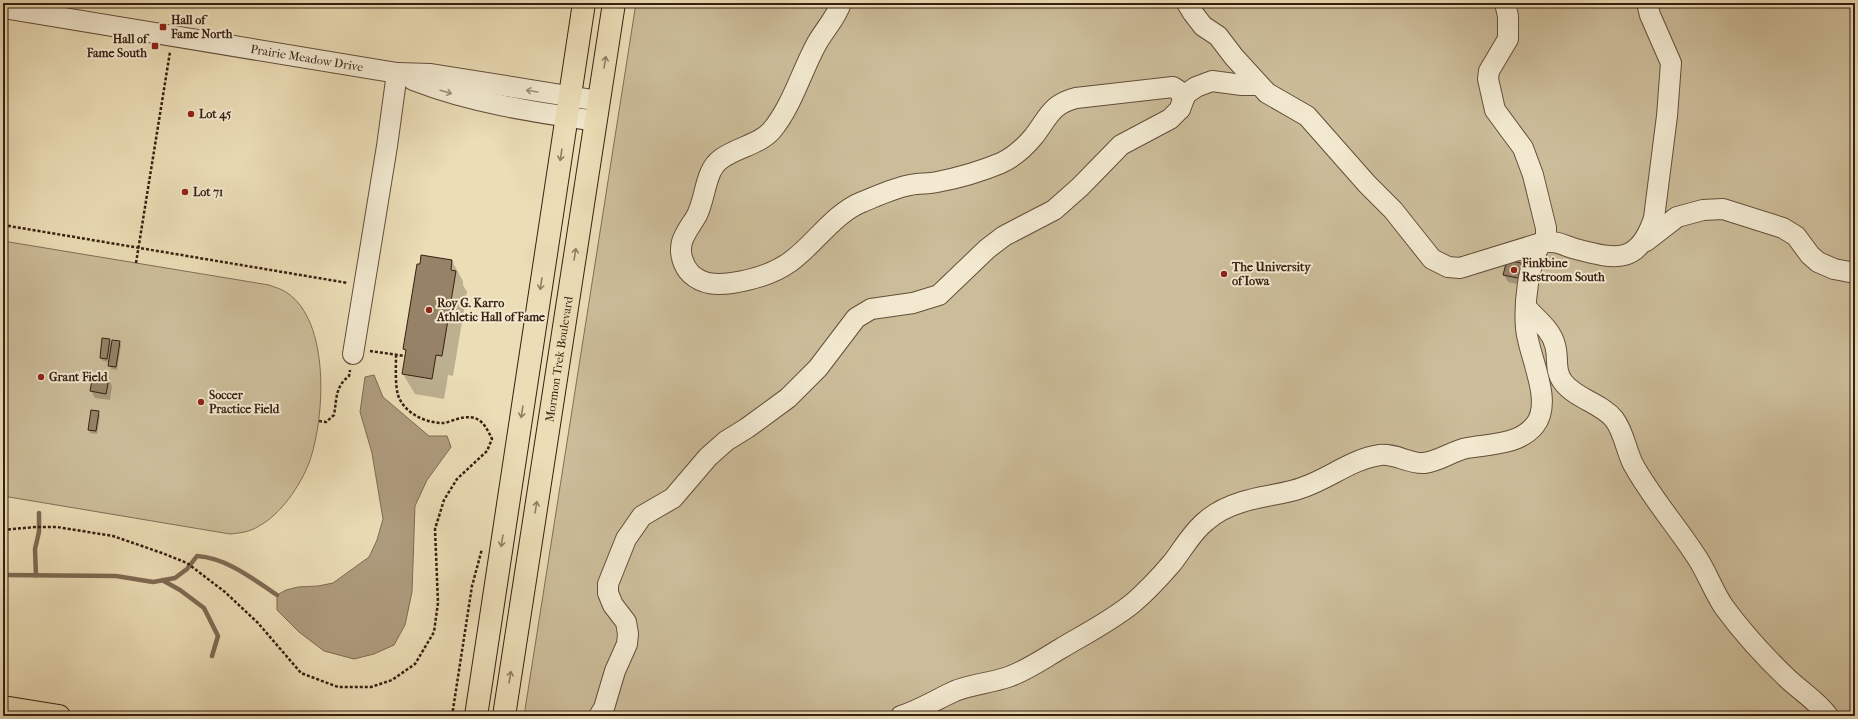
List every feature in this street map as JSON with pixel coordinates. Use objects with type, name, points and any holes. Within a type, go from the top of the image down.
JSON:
[{"type":"main road","points":[[476,716],[584,3]]},
{"type":"main road","name":"Mormon Trek Boulevard","points":[[504,716],[614,3]]},
{"type":"main road","points":[[3,707],[59,716]]},
{"type":"street","points":[[841,3],[838,14],[818,43],[774,127],[765,136],[723,157],[716,163],[711,171],[704,198],[696,216],[684,234],[680,249],[684,263],[690,273],[698,279],[707,283],[722,285],[756,278],[790,262],[835,220],[860,203],[909,185],[937,182],[1001,162],[1020,151],[1035,135],[1043,120],[1066,100],[1173,87],[1179,91],[1183,98],[1180,109]]},
{"type":"street","points":[[1187,3],[1192,13],[1203,26],[1218,36],[1234,57],[1260,85],[1274,98],[1307,116],[1367,184],[1393,210],[1420,246],[1432,259],[1440,264],[1448,267],[1460,268],[1553,241],[1577,249],[1618,257],[1630,255],[1672,220],[1703,210],[1716,208],[1732,211],[1782,228],[1796,236],[1810,255],[1818,262],[1834,269],[1855,273]]},
{"type":"street","points":[[901,716],[934,702],[956,690],[1009,677],[1031,666],[1108,621],[1134,602],[1155,583],[1205,521],[1221,511],[1243,501],[1303,488],[1345,466],[1380,455],[1393,456],[1422,463],[1443,458],[1466,448],[1483,447],[1509,442],[1526,433],[1536,424],[1541,408],[1540,387],[1529,349],[1526,328],[1526,307],[1535,253],[1543,243],[1546,228],[1533,175],[1523,148],[1495,110],[1488,80],[1489,71],[1508,38],[1508,16],[1505,3]]},
{"type":"street","points":[[1641,245],[1649,233],[1657,204],[1670,90],[1671,63],[1650,16],[1647,3]]},
{"type":"street","name":"Prairie Meadow Drive","points":[[3,8],[397,73],[431,74],[568,107],[597,111]]},
{"type":"street","points":[[353,351],[397,73]]},
{"type":"street","points":[[599,716],[604,708],[614,671],[627,644],[628,634],[626,622],[613,605],[608,592],[608,584],[626,539],[642,516],[672,498],[708,457],[726,441],[747,428],[788,398],[818,368],[856,318],[871,309],[913,303],[939,295],[987,249],[1004,236],[1054,210],[1080,187],[1121,145],[1170,120],[1180,109],[1186,94],[1196,87],[1212,81],[1242,85],[1260,85]]},
{"type":"street","points":[[1526,307],[1545,327],[1553,340],[1558,358],[1556,364],[1563,382],[1576,393],[1603,409],[1615,420],[1632,462],[1639,474],[1700,563],[1728,611],[1756,647],[1788,679],[1820,705],[1828,716]]},
{"type":"path","points":[[136,263],[173,35]]},
{"type":"path","points":[[3,225],[364,285]]},
{"type":"path","points":[[319,421],[326,422],[334,414],[338,388],[342,381],[349,376],[353,351],[405,356]]},
{"type":"path","points":[[3,530],[42,526],[57,527],[113,536],[162,553],[187,564],[225,592],[258,623],[301,673],[338,687],[370,687],[392,680],[415,664],[434,632],[438,603],[435,529],[444,500],[457,479],[487,451],[492,439],[485,425],[474,417],[464,417],[443,423],[420,419],[408,411],[398,395],[396,355]]},
{"type":"shaded area","name":"The University of Iowa","points":[[636,3],[1855,3],[1855,716],[524,716]]},
{"type":"shaded area","points":[[3,241],[269,285],[286,292],[301,306],[311,325],[317,347],[321,397],[314,444],[309,463],[295,490],[282,507],[267,521],[256,528],[241,533],[230,534],[3,496]]},
{"type":"shaded area","points":[[374,375],[383,397],[429,436],[447,436],[451,447],[427,480],[415,506],[412,592],[405,625],[394,645],[374,654],[354,659],[324,651],[299,632],[277,610],[277,595],[286,590],[298,587],[318,586],[333,583],[369,557],[377,540],[383,519],[372,453],[360,412],[365,377]]},
{"type":"building","name":"Roy G. Karro Athletic Hall of Fame","points":[[421,255],[452,260],[451,270],[456,271],[442,356],[436,355],[432,379],[402,374],[406,350],[403,349],[417,264],[420,264]]},
{"type":"building","name":"Finkbine Restroom South","points":[[1507,260],[1526,264],[1522,279],[1503,275]]},
{"type":"building","points":[[102,338],[110,339],[107,359],[100,358]]},
{"type":"building","points":[[112,340],[120,341],[116,367],[108,366]]},
{"type":"building","points":[[93,375],[109,378],[106,394],[90,391]]},
{"type":"building","points":[[91,410],[99,411],[96,431],[88,430]]},
{"type":"waterway","points":[[36,576],[35,549],[39,532],[39,513]]},
{"type":"waterway","points":[[3,575],[116,576],[153,582],[175,578],[187,569],[197,556],[229,565],[249,576],[277,595]]},
{"type":"waterway","points":[[162,580],[180,590],[204,608],[218,636],[212,656]]},
{"type":"place","name":"Hall of Fame North","points":[[163,27]]},
{"type":"place","name":"Hall of Fame South","points":[[155,46]]},
{"type":"place","name":"Lot 45","points":[[191,114]]},
{"type":"place","name":"Lot 71","points":[[185,192]]},
{"type":"place","name":"Finkbine Restroom South","points":[[1514,270]]},
{"type":"place","name":"The University of Iowa","points":[[1224,274]]},
{"type":"place","name":"Roy G. Karro Athletic Hall of Fame","points":[[429,310]]},
{"type":"place","name":"Grant Field","points":[[41,377]]},
{"type":"place","name":"Soccer Practice Field","points":[[201,402]]}]
